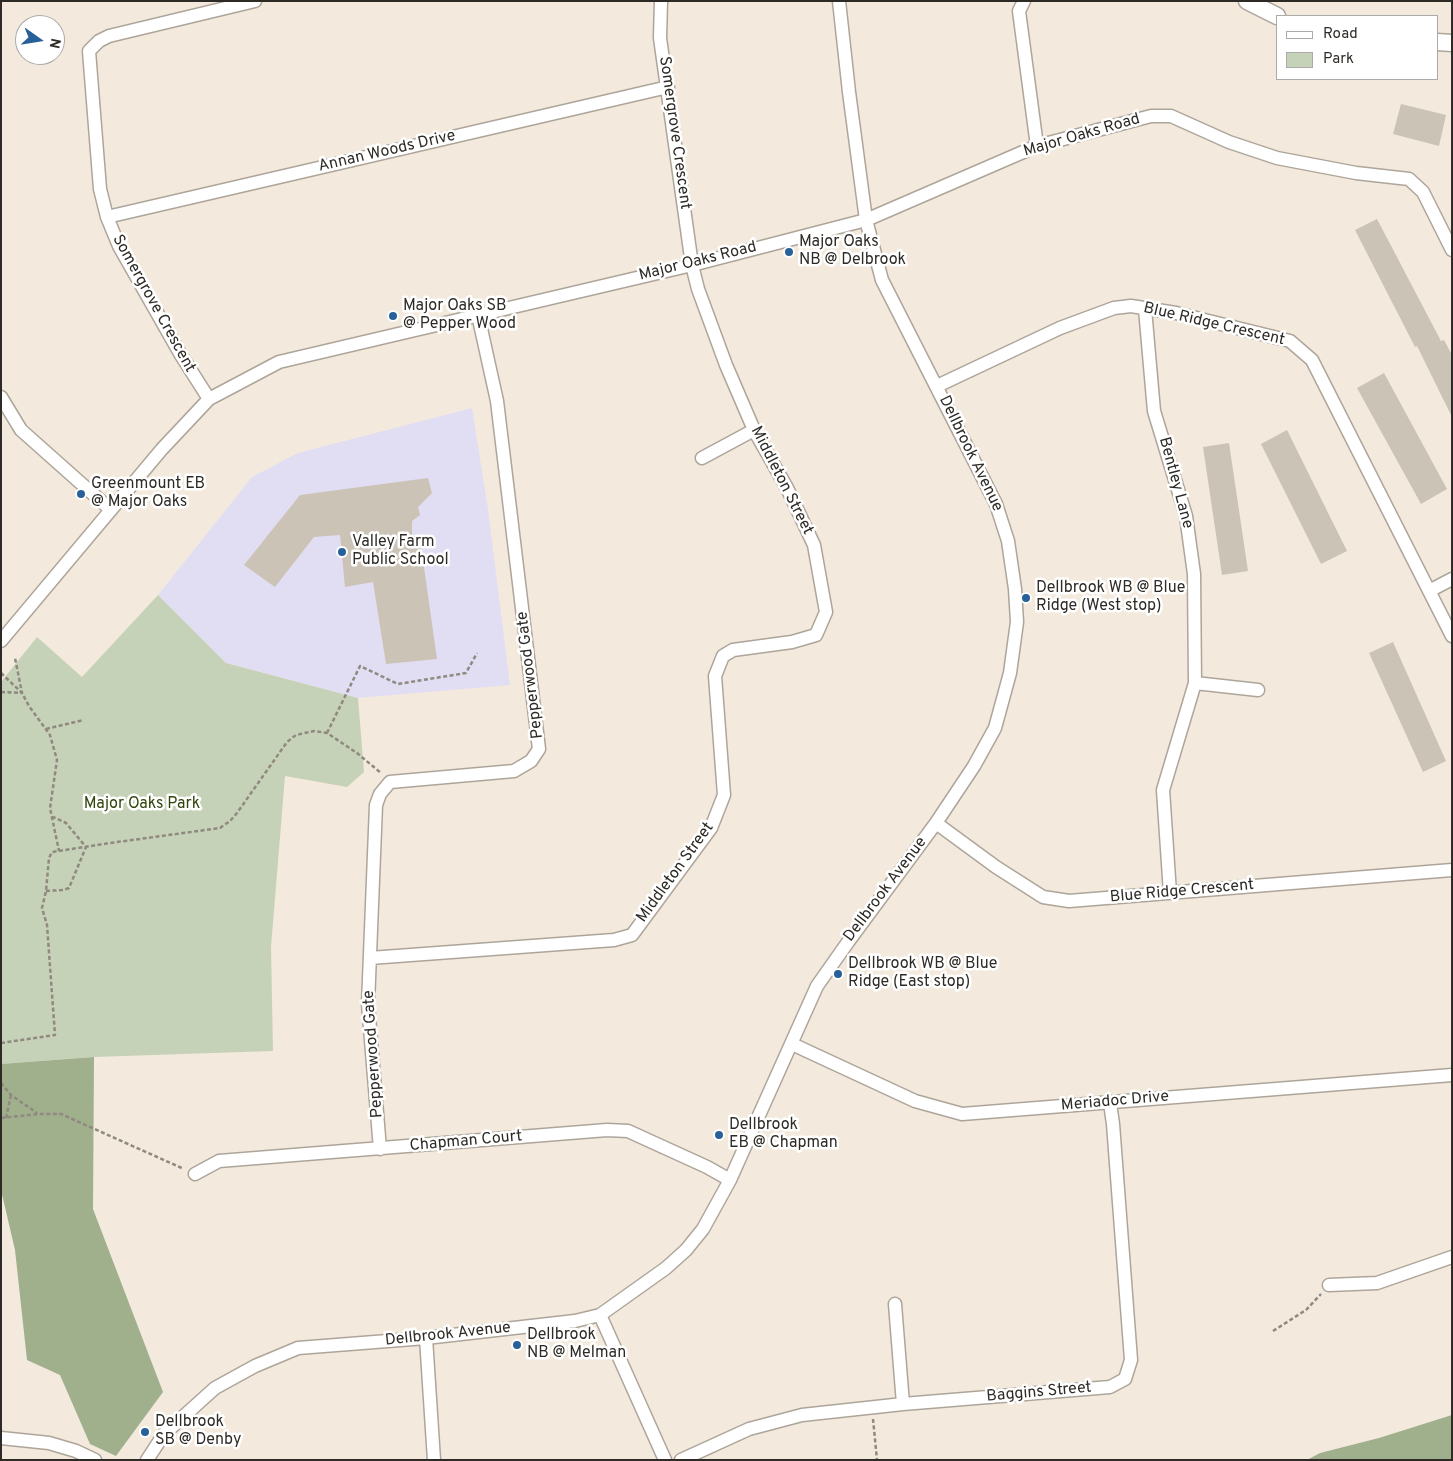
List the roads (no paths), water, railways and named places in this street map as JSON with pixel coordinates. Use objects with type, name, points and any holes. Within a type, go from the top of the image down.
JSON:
[{"type":"street","name":"Somergrove Crescent","points":[[209,399],[181,355],[119,246],[107,217],[100,190],[90,51],[99,41],[109,36],[255,1]]},
{"type":"street","name":"Somergrove Crescent","points":[[661,1],[660,38],[692,265]]},
{"type":"street","name":"Dellbrook Avenue","points":[[146,1460],[164,1434],[215,1388],[255,1366],[298,1348],[426,1338],[568,1323],[600,1315],[659,1274],[686,1250],[703,1228],[730,1180],[817,986],[936,823],[974,766],[995,728],[1010,673],[1017,622],[1015,589],[1008,541],[996,504],[882,280],[866,220],[839,1]]},
{"type":"street","points":[[1024,1],[1019,11],[1037,146]]},
{"type":"street","points":[[1247,1],[1276,16]]},
{"type":"street","points":[[1438,42],[1452,43]]},
{"type":"street","name":"Annan Woods Drive","points":[[107,217],[668,87]]},
{"type":"street","name":"Major Oaks Road","points":[[1,641],[162,449],[209,399],[279,362],[692,265],[866,220],[1037,146],[1151,116],[1172,116],[1229,142],[1277,158],[1356,173],[1409,179],[1423,192],[1452,250]]},
{"type":"street","name":"Middleton Street","points":[[370,958],[614,940],[632,935],[711,828],[724,795],[715,676],[724,656],[733,650],[792,642],[816,635],[826,612],[814,545],[786,488],[754,430],[726,365],[698,289],[692,265]]},
{"type":"street","name":"Blue Ridge Crescent","points":[[937,386],[1060,328],[1114,308],[1131,306],[1176,313],[1290,341],[1312,360],[1452,636]]},
{"type":"street","name":"Bentley Lane","points":[[1145,309],[1154,411],[1186,516],[1194,574],[1195,683],[1163,790],[1170,893]]},
{"type":"street","name":"Pepperwood Gate","points":[[380,1149],[368,1004],[376,805],[380,794],[390,782],[514,770],[532,761],[539,749],[498,410],[478,315]]},
{"type":"street","points":[[1,396],[21,430],[112,510]]},
{"type":"street","points":[[702,458],[754,430]]},
{"type":"street","points":[[1429,591],[1452,579]]},
{"type":"street","points":[[1195,683],[1258,690]]},
{"type":"street","name":"Blue Ridge Crescent","points":[[936,823],[996,868],[1043,896],[1069,901],[1452,870]]},
{"type":"street","name":"Meriadoc Drive","points":[[792,1044],[915,1101],[962,1114],[1452,1075]]},
{"type":"street","name":"Baggins Street","points":[[681,1460],[750,1429],[802,1415],[903,1404],[1110,1387],[1126,1379],[1131,1360],[1110,1103]]},
{"type":"street","name":"Chapman Court","points":[[195,1174],[219,1161],[606,1130],[628,1132],[707,1167],[730,1180]]},
{"type":"street","points":[[1329,1285],[1377,1284],[1452,1257]]},
{"type":"street","points":[[895,1304],[903,1404]]},
{"type":"street","points":[[600,1315],[665,1460]]},
{"type":"street","points":[[426,1338],[434,1460]]},
{"type":"street","points":[[1,1438],[49,1443],[76,1451],[94,1460]]},
{"type":"place","name":"Major Oaks NB @ Delbrook","points":[[789,252]]},
{"type":"place","name":"Major Oaks SB @ Pepper Wood","points":[[393,316]]},
{"type":"place","name":"Greenmount EB @ Major Oaks","points":[[81,494]]},
{"type":"place","name":"Valley Farm Public School","points":[[342,552]]},
{"type":"place","name":"Dellbrook WB @ Blue Ridge (West stop)","points":[[1026,598]]},
{"type":"place","name":"Dellbrook WB @ Blue Ridge (East stop)","points":[[838,974]]},
{"type":"place","name":"Dellbrook EB @ Chapman","points":[[719,1135]]},
{"type":"place","name":"Dellbrook NB @ Melman","points":[[517,1345]]},
{"type":"place","name":"Dellbrook SB @ Denby","points":[[145,1432]]},
{"type":"park label","name":"Major Oaks Park","points":[[142,805]]}]
